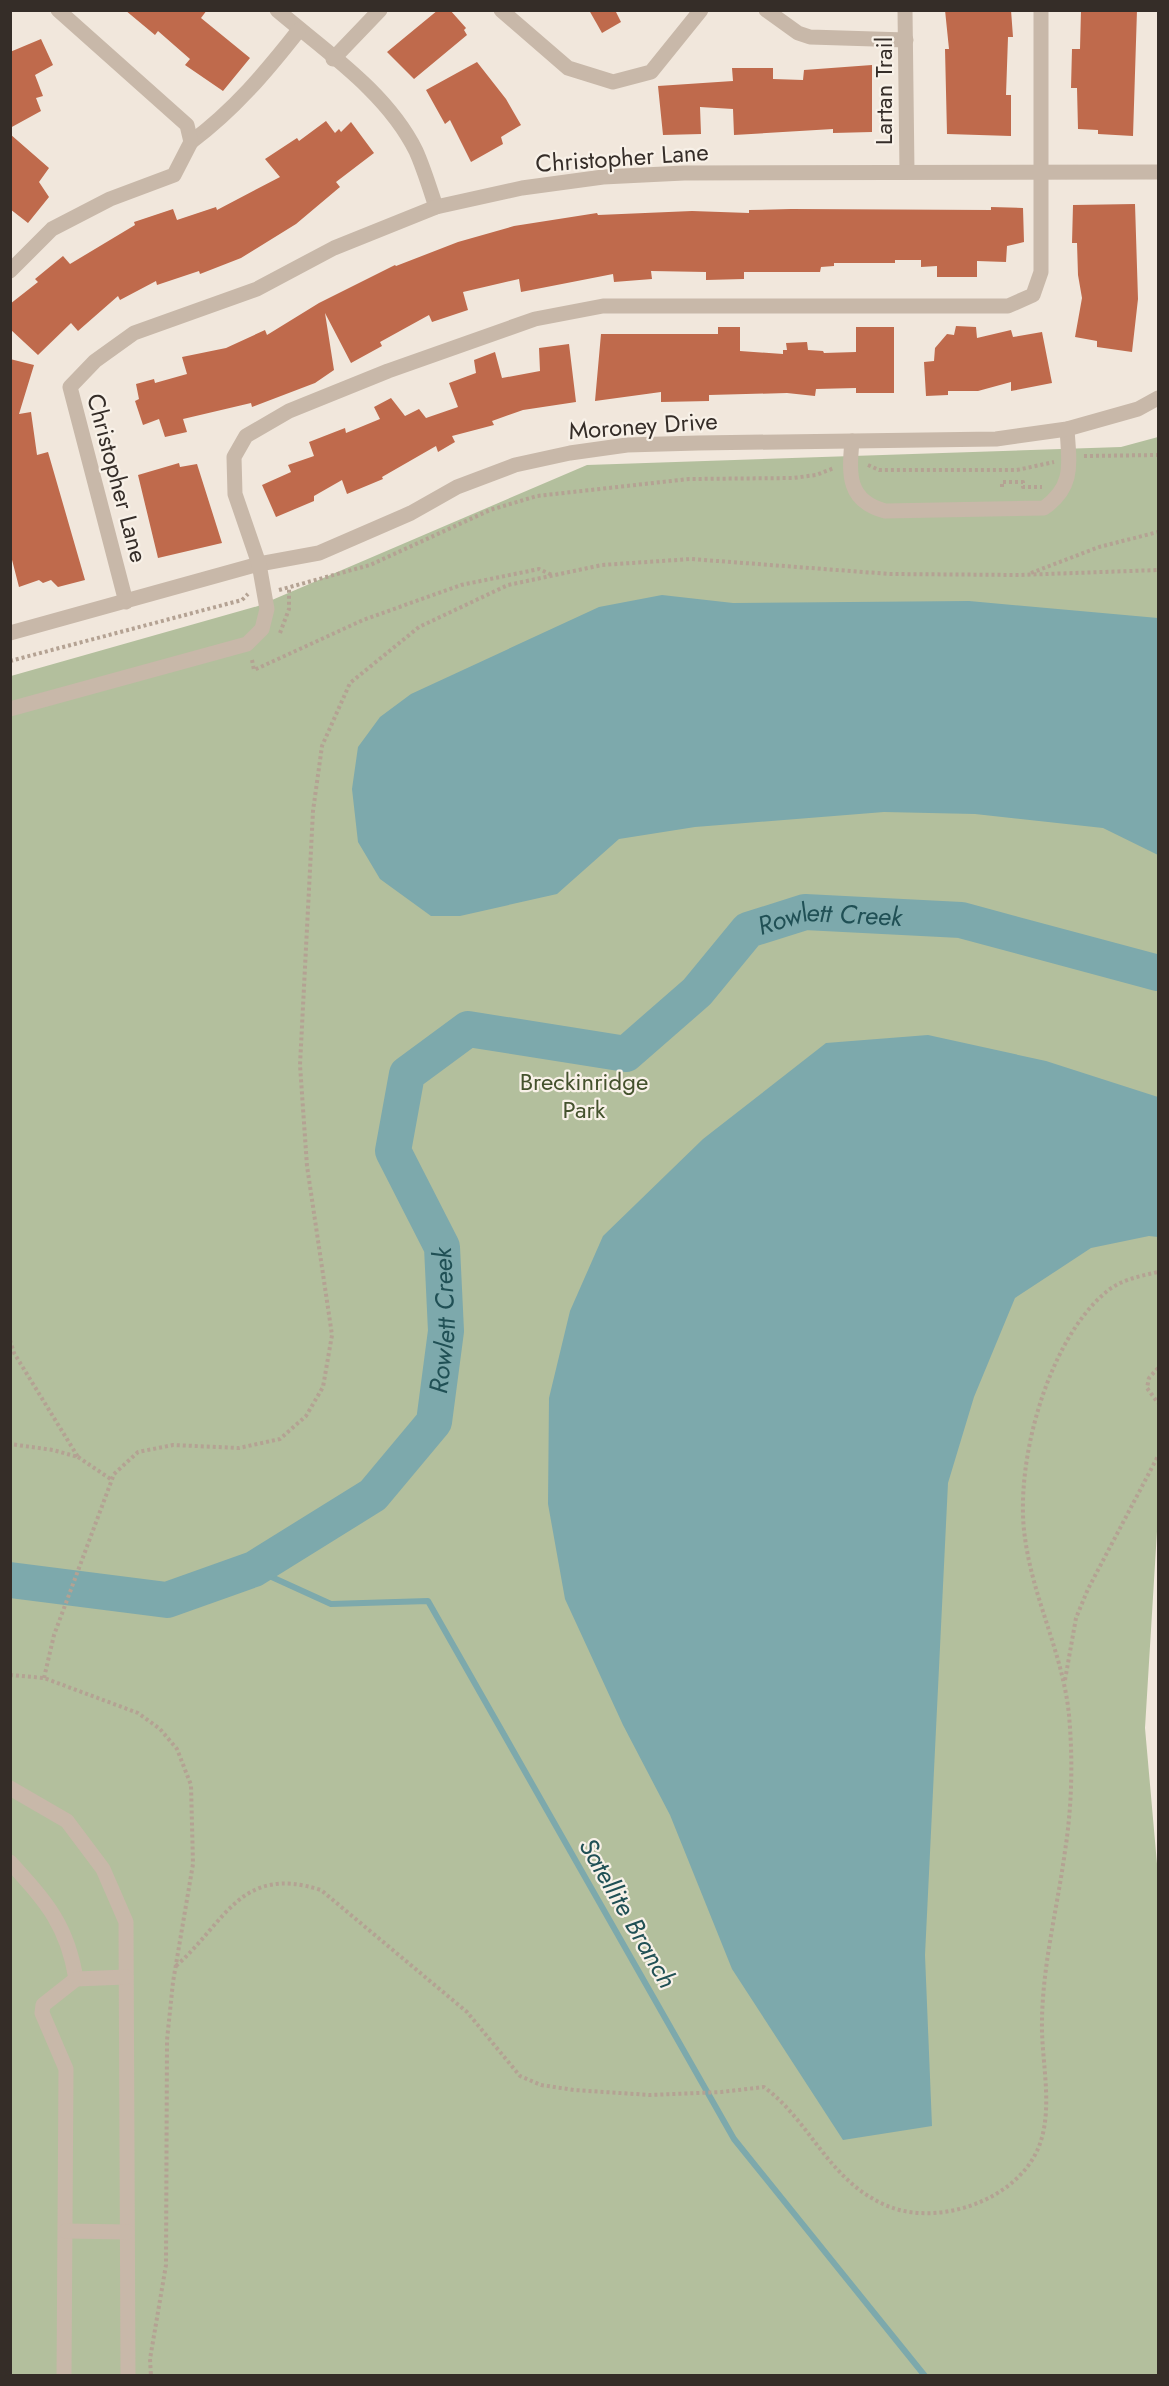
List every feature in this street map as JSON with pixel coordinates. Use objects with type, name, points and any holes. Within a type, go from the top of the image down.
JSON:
[{"type":"street","points":[[58,10],[187,125],[191,142]]},
{"type":"street","points":[[277,10],[366,86],[393,116],[416,150],[436,207]]},
{"type":"street","points":[[333,59],[380,10]]},
{"type":"street","points":[[501,10],[568,68],[613,82],[651,72],[701,10]]},
{"type":"street","points":[[766,10],[798,33],[810,37],[906,40]]},
{"type":"street","name":"Lartan Trail","points":[[905,10],[907,172]]},
{"type":"street","points":[[10,709],[247,644],[262,629],[266,620],[264,592],[259,564],[235,494],[234,457],[246,436],[289,411],[388,371],[535,319],[603,306],[1008,306],[1033,295],[1041,272],[1041,10]]},
{"type":"street","points":[[10,271],[52,228],[110,200],[174,175],[191,142],[221,120],[254,87],[299,30]]},
{"type":"street","name":"Christopher Lane","points":[[126,602],[70,387],[94,361],[134,333],[257,289],[334,248],[436,207],[522,188],[603,177],[684,173],[1158,171]]},
{"type":"street","name":"Moroney Drive","points":[[10,633],[259,564],[319,553],[411,513],[457,487],[515,465],[570,453],[627,445],[996,440],[1067,429],[1138,409],[1158,398]]},
{"type":"street","points":[[852,441],[850,465],[853,486],[861,500],[872,507],[885,511],[1044,508],[1056,500],[1066,484],[1069,459],[1067,429]]},
{"type":"street","points":[[10,1788],[67,1821],[103,1869],[126,1922],[128,2376]]},
{"type":"street","points":[[10,1862],[51,1909],[72,1953],[76,1979]]},
{"type":"street","points":[[64,2376],[66,2069],[42,2013],[43,2005],[76,1979],[126,1977]]},
{"type":"street","points":[[66,2231],[127,2232]]},
{"type":"path","points":[[10,661],[242,600],[249,593],[289,588],[370,565],[490,510],[537,496],[688,479],[793,478],[850,465],[868,465],[879,470],[1017,470],[1088,455],[1158,455]]},
{"type":"path","points":[[1047,464],[1048,475]]},
{"type":"path","points":[[1002,488],[1002,482],[1023,482],[1023,487],[1050,486]]},
{"type":"path","points":[[1024,575],[1099,547],[1158,532]]},
{"type":"path","points":[[44,1678],[54,1635],[114,1474],[138,1452],[173,1445],[239,1448],[280,1439],[306,1416],[323,1387],[332,1335],[307,1166],[300,1065],[313,811],[322,746],[350,684],[419,627],[508,585],[602,566],[691,559],[890,574],[1024,575],[1158,570]]},
{"type":"path","points":[[258,655],[251,659],[254,670],[363,620],[449,589],[499,575],[538,569],[554,575]]},
{"type":"path","points":[[274,642],[286,622],[290,598],[289,588]]},
{"type":"path","points":[[10,1104],[10,1139]]},
{"type":"path","points":[[176,1966],[191,1953],[217,1919],[239,1899],[261,1886],[299,1883],[321,1890],[436,1984],[467,2012],[520,2076],[541,2085],[574,2090],[650,2095],[722,2092],[764,2087],[798,2118],[818,2149],[854,2186],[885,2205],[908,2212],[933,2212],[964,2206],[997,2194],[1020,2176],[1036,2153],[1046,2124],[1041,1993],[1071,1804],[1069,1715],[1065,1687],[1032,1577],[1024,1535],[1023,1488],[1045,1386],[1061,1348],[1083,1316],[1106,1291],[1132,1278],[1158,1272]]},
{"type":"path","points":[[10,1340],[14,1353],[78,1457]]},
{"type":"path","points":[[1158,1368],[1149,1378],[1147,1388],[1158,1403]]},
{"type":"path","points":[[10,1444],[53,1450],[78,1457],[112,1480]]},
{"type":"path","points":[[1065,1687],[1066,1664],[1076,1618],[1088,1589],[1158,1456]]},
{"type":"path","points":[[10,1675],[44,1678],[138,1713],[160,1729],[177,1749],[191,1785],[193,1864],[176,1966],[167,2040],[166,2265],[150,2359],[151,2376]]},
{"type":"green space","name":"Breckinridge Park","points":[[1158,437],[1158,1515],[1145,1728],[1158,1875],[1158,2375],[11,2376],[11,676],[258,606],[587,465],[1121,447]]},
{"type":"water","points":[[662,595],[733,603],[969,601],[1158,618],[1158,855],[1103,828],[975,814],[884,812],[695,827],[619,839],[557,894],[460,916],[431,916],[380,879],[358,842],[352,789],[358,747],[380,717],[411,694],[599,607]]},
{"type":"water","points":[[928,1035],[1046,1061],[1158,1097],[1158,1237],[1149,1236],[1091,1248],[1015,1298],[974,1397],[948,1483],[925,1955],[932,2126],[843,2140],[732,1969],[670,1815],[623,1725],[565,1599],[548,1504],[549,1398],[570,1311],[603,1236],[703,1139],[826,1043]]},
{"type":"building","points":[[125,10],[207,10],[201,18],[250,58],[223,91],[185,65],[190,59],[158,31],[155,35]]},
{"type":"building","points":[[438,10],[450,10],[466,28],[464,30],[467,35],[414,79],[387,52]]},
{"type":"building","points":[[589,10],[615,10],[621,22],[602,33]]},
{"type":"building","points":[[945,10],[1011,10],[1013,37],[1008,37],[1006,95],[1011,95],[1011,136],[947,134],[945,49],[949,49]]},
{"type":"building","points":[[1081,10],[1137,10],[1133,136],[1098,134],[1098,130],[1078,129],[1077,88],[1071,88],[1072,49],[1080,49]]},
{"type":"building","points":[[41,39],[53,65],[35,75],[43,96],[36,98],[41,111],[10,128],[10,52]]},
{"type":"building","points":[[477,62],[506,99],[521,125],[501,137],[503,144],[471,162],[450,120],[445,124],[426,90]]},
{"type":"building","points":[[872,65],[872,132],[833,133],[833,129],[734,135],[733,109],[700,107],[701,134],[663,135],[658,86],[733,81],[732,68],[773,68],[773,79],[803,80],[804,70]]},
{"type":"building","points":[[326,121],[335,133],[339,129],[341,132],[351,122],[374,153],[336,182],[340,187],[296,224],[241,258],[200,274],[199,271],[157,285],[156,281],[120,300],[118,296],[78,331],[71,323],[38,355],[10,329],[10,304],[38,282],[35,279],[63,256],[70,264],[135,225],[134,222],[173,209],[177,220],[216,207],[217,210],[280,177],[265,159],[297,138],[299,141]]},
{"type":"building","points":[[10,134],[49,168],[39,182],[49,197],[28,223],[10,209]]},
{"type":"building","points":[[1135,204],[1138,299],[1132,352],[1097,347],[1097,341],[1075,337],[1082,298],[1078,275],[1077,243],[1072,243],[1073,205]]},
{"type":"building","points":[[991,207],[1023,208],[1024,242],[1007,246],[1006,262],[977,261],[977,277],[937,277],[937,266],[921,267],[921,260],[895,260],[895,263],[834,263],[834,266],[821,267],[820,272],[744,272],[744,279],[706,280],[706,272],[651,271],[652,279],[614,282],[613,274],[521,292],[519,279],[463,292],[468,310],[432,322],[429,315],[380,342],[382,346],[351,363],[325,313],[334,370],[315,383],[252,407],[251,403],[183,419],[187,432],[165,437],[159,419],[143,425],[135,401],[139,399],[136,384],[154,379],[155,383],[187,374],[182,357],[226,348],[265,330],[267,335],[319,303],[395,265],[458,242],[514,226],[597,213],[598,215],[692,211],[749,213],[749,210],[791,209],[991,210]]},
{"type":"building","points":[[956,326],[976,327],[977,338],[1011,330],[1013,337],[1042,332],[1052,383],[1011,391],[1011,382],[978,391],[948,391],[948,395],[926,396],[924,362],[934,361],[935,348],[947,334],[954,335]]},
{"type":"building","points":[[718,327],[740,327],[740,351],[783,354],[783,350],[787,350],[786,343],[807,342],[808,350],[824,353],[856,352],[856,327],[894,327],[894,393],[856,393],[856,388],[816,389],[815,396],[787,393],[709,395],[709,401],[661,402],[661,392],[595,401],[601,334],[718,334]]},
{"type":"building","points":[[569,344],[576,402],[523,410],[492,421],[494,425],[452,436],[455,442],[438,452],[436,446],[382,477],[383,479],[347,494],[342,480],[314,496],[314,501],[276,517],[262,485],[291,472],[288,465],[314,456],[309,442],[345,428],[346,433],[380,419],[374,407],[391,398],[405,416],[419,409],[426,418],[458,407],[449,383],[476,373],[474,360],[495,352],[502,378],[540,371],[539,348]]},
{"type":"building","points":[[10,359],[34,365],[19,414],[31,412],[37,455],[48,452],[85,580],[58,587],[51,580],[43,583],[39,580],[19,587],[10,552]]},
{"type":"building","points":[[179,463],[180,467],[197,464],[222,543],[158,558],[138,475]]},
{"type":"waterway","name":"Rowlett Creek","points":[[10,1580],[167,1600],[254,1569],[373,1495],[434,1422],[446,1331],[442,1247],[393,1151],[407,1074],[468,1029],[626,1054],[697,992],[748,930],[805,912],[961,920],[1158,973]]},
{"type":"waterway","name":"Satellite Branch","points":[[254,1569],[331,1604],[428,1601],[734,2139],[925,2376]]}]
